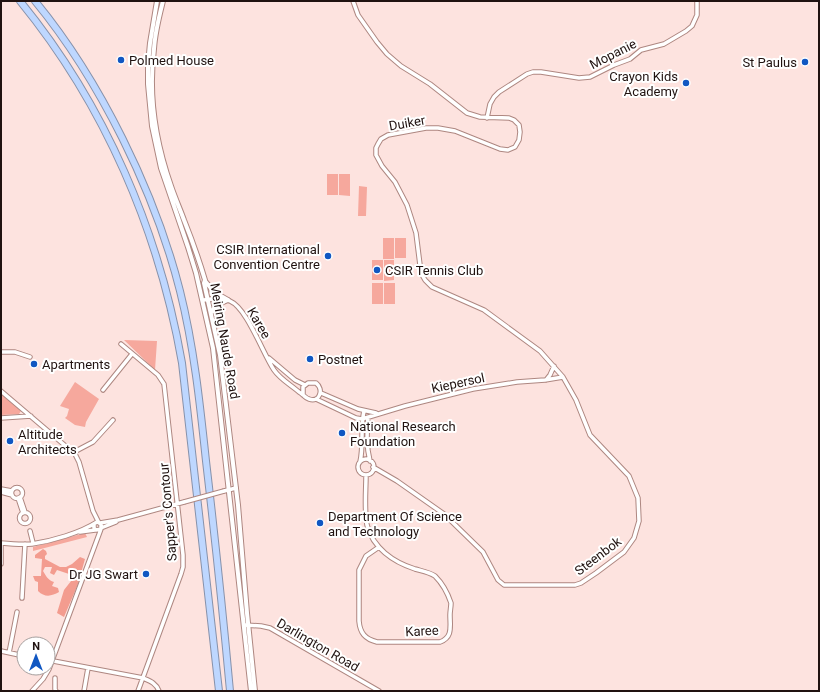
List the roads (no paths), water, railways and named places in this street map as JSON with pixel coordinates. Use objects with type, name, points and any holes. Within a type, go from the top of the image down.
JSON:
[{"type":"highway","points":[[20,1],[78,82],[106,132],[133,191],[153,243],[166,288],[182,363],[219,691]]},
{"type":"highway","points":[[35,1],[71,51],[111,116],[144,186],[160,226],[178,284],[190,342],[201,411],[231,691]]},
{"type":"street","name":"Meiring Naude Road","points":[[157,1],[148,64],[148,84],[152,126],[161,168],[188,247],[203,300],[213,348],[229,490],[255,691]]},
{"type":"street","name":"Meiring Naude Road","points":[[163,1],[155,38],[152,65],[152,88],[156,127],[162,156],[171,187],[194,245],[205,280],[204,283],[212,313],[220,355],[236,488],[252,691]]},
{"type":"street","name":"Duiker","points":[[354,1],[361,21],[383,50],[392,59],[430,84],[461,110],[474,116],[487,118],[509,118],[516,121],[519,126],[519,140],[516,147],[510,150],[505,150],[455,131],[438,128],[426,128],[401,132],[381,139],[376,148],[376,155],[382,166],[395,182],[407,205],[416,233],[421,273],[425,280],[432,287],[484,310],[540,351],[563,377]]},
{"type":"street","name":"Mopanie","points":[[487,118],[490,104],[494,97],[499,92],[527,74],[541,72],[579,78],[590,77],[630,58],[641,50],[664,44],[686,32],[692,26],[697,15],[698,1]]},
{"type":"street","points":[[205,280],[214,292],[228,300]]},
{"type":"street","points":[[203,300],[228,300]]},
{"type":"street","points":[[212,313],[216,305],[228,300]]},
{"type":"street","name":"Karee","points":[[228,300],[240,308],[274,370],[284,380],[304,395]]},
{"type":"street","name":"Sapper's Contour","points":[[121,344],[158,375],[164,384],[183,555],[183,567],[138,691]]},
{"type":"street","points":[[1,352],[15,352],[30,356]]},
{"type":"street","points":[[103,390],[132,354]]},
{"type":"street","name":"Karee","points":[[267,356],[295,380],[305,385]]},
{"type":"street","points":[[545,380],[550,375],[554,366]]},
{"type":"street","points":[[284,380],[288,374]]},
{"type":"street","name":"Kiepersol","points":[[362,419],[473,389],[563,377]]},
{"type":"street","name":"Steenbok","points":[[384,473],[436,508],[463,532],[483,552],[501,584],[575,585],[581,583],[624,552],[630,545],[639,521],[638,498],[629,476],[590,435],[576,400],[563,377]]},
{"type":"street","points":[[316,399],[321,393],[320,387],[316,383],[312,382],[305,385],[303,390],[306,398],[310,400],[316,399],[345,413],[362,419]]},
{"type":"street","points":[[1,392],[74,452],[79,460],[94,511],[100,523],[101,529],[56,645]]},
{"type":"street","points":[[321,393],[364,411],[377,414]]},
{"type":"street","points":[[364,411],[362,419],[363,446],[358,465],[359,471],[366,475],[372,472],[384,473]]},
{"type":"street","points":[[368,412],[367,439],[370,461],[374,467],[384,473]]},
{"type":"street","points":[[1,418],[31,416]]},
{"type":"street","points":[[74,452],[93,442],[113,420]]},
{"type":"street","points":[[360,462],[365,460],[370,461]]},
{"type":"street","points":[[372,472],[374,467]]},
{"type":"street","name":"Karee","points":[[366,475],[367,524],[373,541],[395,561],[426,571],[434,576],[442,585],[451,602],[450,634],[445,640],[440,642],[377,642],[364,636],[359,628],[359,570],[366,556],[378,547]]},
{"type":"street","points":[[12,493],[15,488],[20,488],[23,493],[19,498]]},
{"type":"street","points":[[76,532],[94,524],[118,520],[236,488]]},
{"type":"street","points":[[1,491],[12,493],[19,498],[24,512],[30,516],[30,520],[27,523],[33,543]]},
{"type":"street","points":[[94,511],[96,542]]},
{"type":"street","points":[[24,512],[20,515],[20,520],[27,523]]},
{"type":"street","points":[[1,564],[1,543],[33,543],[76,532],[101,529],[118,520]]},
{"type":"street","points":[[22,598],[25,544]]},
{"type":"street","points":[[9,653],[17,612]]},
{"type":"street","name":"Darlington Road","points":[[246,625],[270,628],[379,691]]},
{"type":"street","points":[[1,651],[16,654]]},
{"type":"street","points":[[56,662],[143,678],[155,684],[159,691]]},
{"type":"street","points":[[84,691],[88,668]]},
{"type":"street","points":[[32,691],[44,676]]},
{"type":"street","points":[[55,678],[56,691]]},
{"type":"place","name":"Polmed House","points":[[121,60]]},
{"type":"place","name":"St Paulus","points":[[805,62]]},
{"type":"place","name":"Crayon Kids Academy","points":[[686,83]]},
{"type":"place","name":"CSIR International Convention Centre","points":[[328,256]]},
{"type":"place","name":"CSIR Tennis Club","points":[[377,270]]},
{"type":"place","name":"Postnet","points":[[310,359]]},
{"type":"place","name":"Apartments","points":[[34,364]]},
{"type":"place","name":"National Research Foundation","points":[[342,433]]},
{"type":"place","name":"Altitude Architects","points":[[10,441]]},
{"type":"place","name":"Department Of Science and Technology","points":[[320,523]]},
{"type":"place","name":"Dr JG Swart","points":[[146,574]]}]
